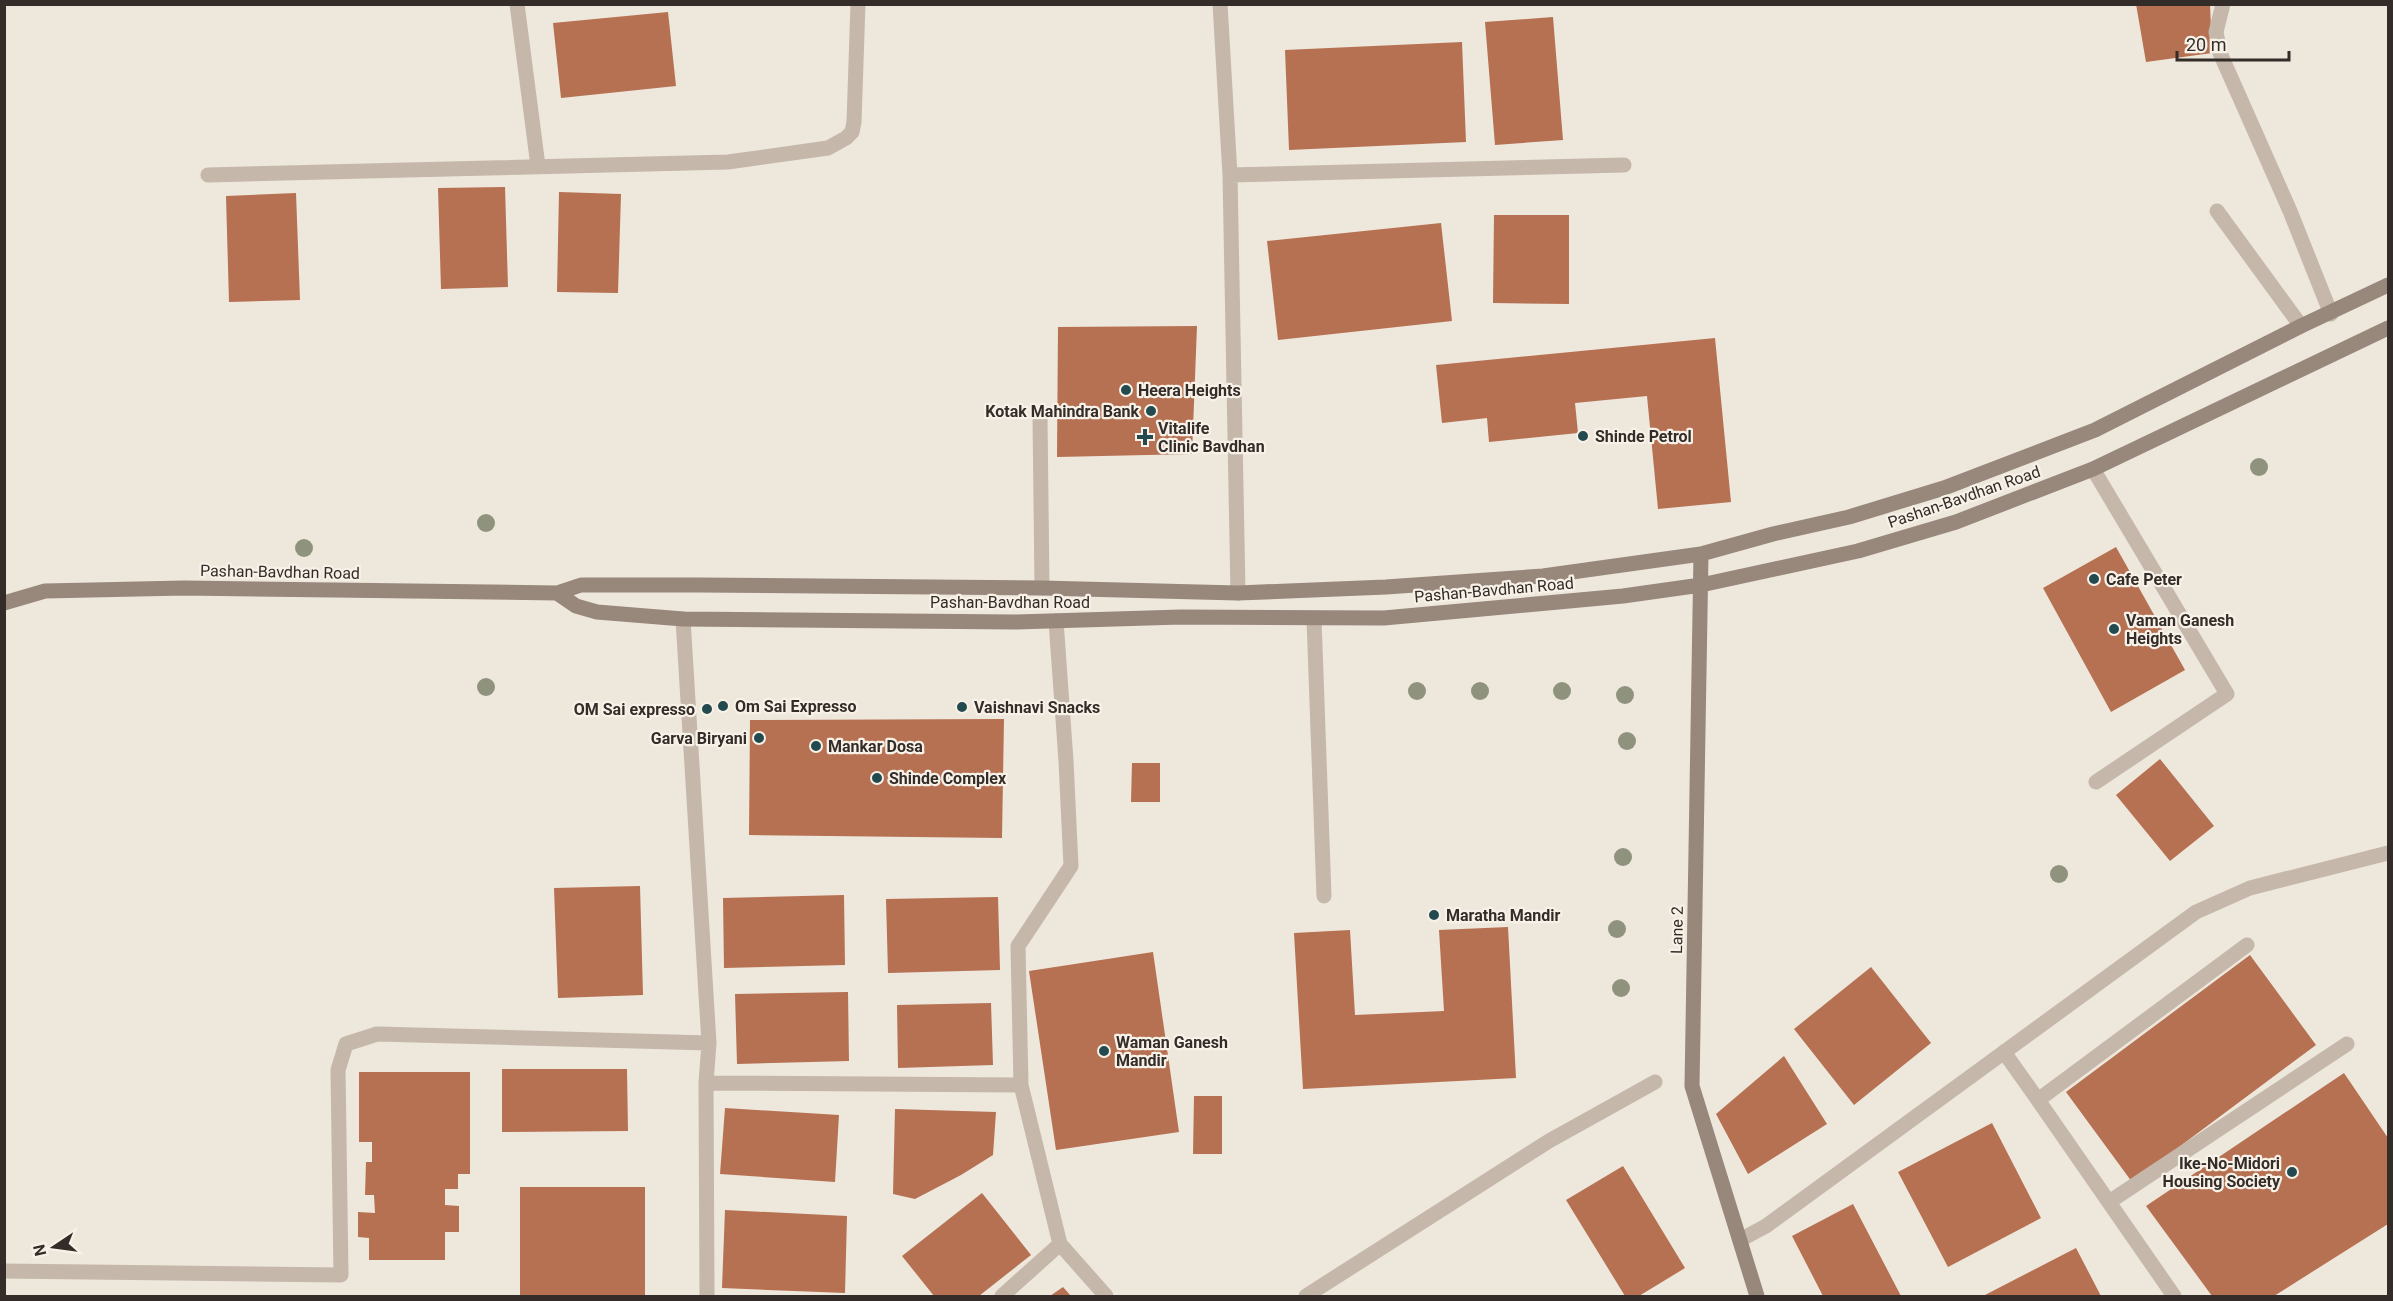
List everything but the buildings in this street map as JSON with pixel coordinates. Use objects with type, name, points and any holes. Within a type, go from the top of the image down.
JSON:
[{"type":"main road","name":"Pashan-Bavdhan Road","points":[[4,603],[45,591],[184,588],[557,593],[581,585],[1042,588],[1238,593],[1386,587],[1543,576],[1701,554],[1773,534],[1849,517],[1944,488],[2095,430],[2301,326],[2331,314],[2388,285]]},
{"type":"main road","name":"Pashan-Bavdhan Road","points":[[557,593],[576,606],[597,612],[682,619],[1056,621],[1181,617],[1384,618],[1623,596],[1701,585],[1858,551],[1956,522],[2093,469],[2388,328]]},
{"type":"main road","name":"Lane 2","points":[[1701,554],[1692,1086],[1757,1296]]},
{"type":"street","points":[[517,4],[538,166]]},
{"type":"street","points":[[208,175],[728,162],[790,155],[837,145],[852,132],[854,122],[858,4]]},
{"type":"street","points":[[1220,4],[1230,175],[1238,593]]},
{"type":"street","points":[[2223,4],[2216,32],[2220,53],[2290,212],[2331,314]]},
{"type":"street","points":[[1230,175],[1624,165]]},
{"type":"street","points":[[2217,211],[2301,326]]},
{"type":"street","points":[[1040,417],[1042,588]]},
{"type":"street","points":[[2093,469],[2228,694],[2096,782]]},
{"type":"street","points":[[682,619],[709,1043],[706,1083],[707,1296]]},
{"type":"street","points":[[1314,619],[1324,896]]},
{"type":"street","points":[[1056,621],[1071,866],[1018,946],[1021,1085],[1060,1244],[1106,1296]]},
{"type":"street","points":[[1740,1240],[1766,1227],[2196,912],[2250,888],[2388,853]]},
{"type":"street","points":[[2038,1100],[2247,945]]},
{"type":"street","points":[[4,1271],[341,1275],[338,1070],[346,1044],[361,1037],[377,1034],[709,1043]]},
{"type":"street","points":[[2109,1202],[2348,1044]]},
{"type":"street","points":[[2004,1052],[2174,1296]]},
{"type":"street","points":[[1306,1296],[1549,1141],[1655,1082]]},
{"type":"street","points":[[706,1083],[1021,1085]]},
{"type":"street","points":[[1002,1296],[1060,1244]]},
{"type":"place","name":"Heera Heights","points":[[1126,390]]},
{"type":"place","name":"Kotak Mahindra Bank","points":[[1151,411]]},
{"type":"place","name":"Shinde Petrol","points":[[1583,436]]},
{"type":"place","name":"Vitalife Clinic Bavdhan","points":[[1145,437]]},
{"type":"place","name":"Cafe Peter","points":[[2094,579]]},
{"type":"place","name":"Vaman Ganesh Heights","points":[[2114,629]]},
{"type":"place","name":"Om Sai Expresso","points":[[723,706]]},
{"type":"place","name":"Vaishnavi Snacks","points":[[962,707]]},
{"type":"place","name":"OM Sai expresso","points":[[707,709]]},
{"type":"place","name":"Garva Biryani","points":[[759,738]]},
{"type":"place","name":"Mankar Dosa","points":[[816,746]]},
{"type":"place","name":"Shinde Complex","points":[[877,778]]},
{"type":"place","name":"Maratha Mandir","points":[[1434,915]]},
{"type":"place","name":"Waman Ganesh Mandir","points":[[1104,1051]]},
{"type":"place","name":"Ike-No-Midori Housing Society","points":[[2292,1172]]}]
